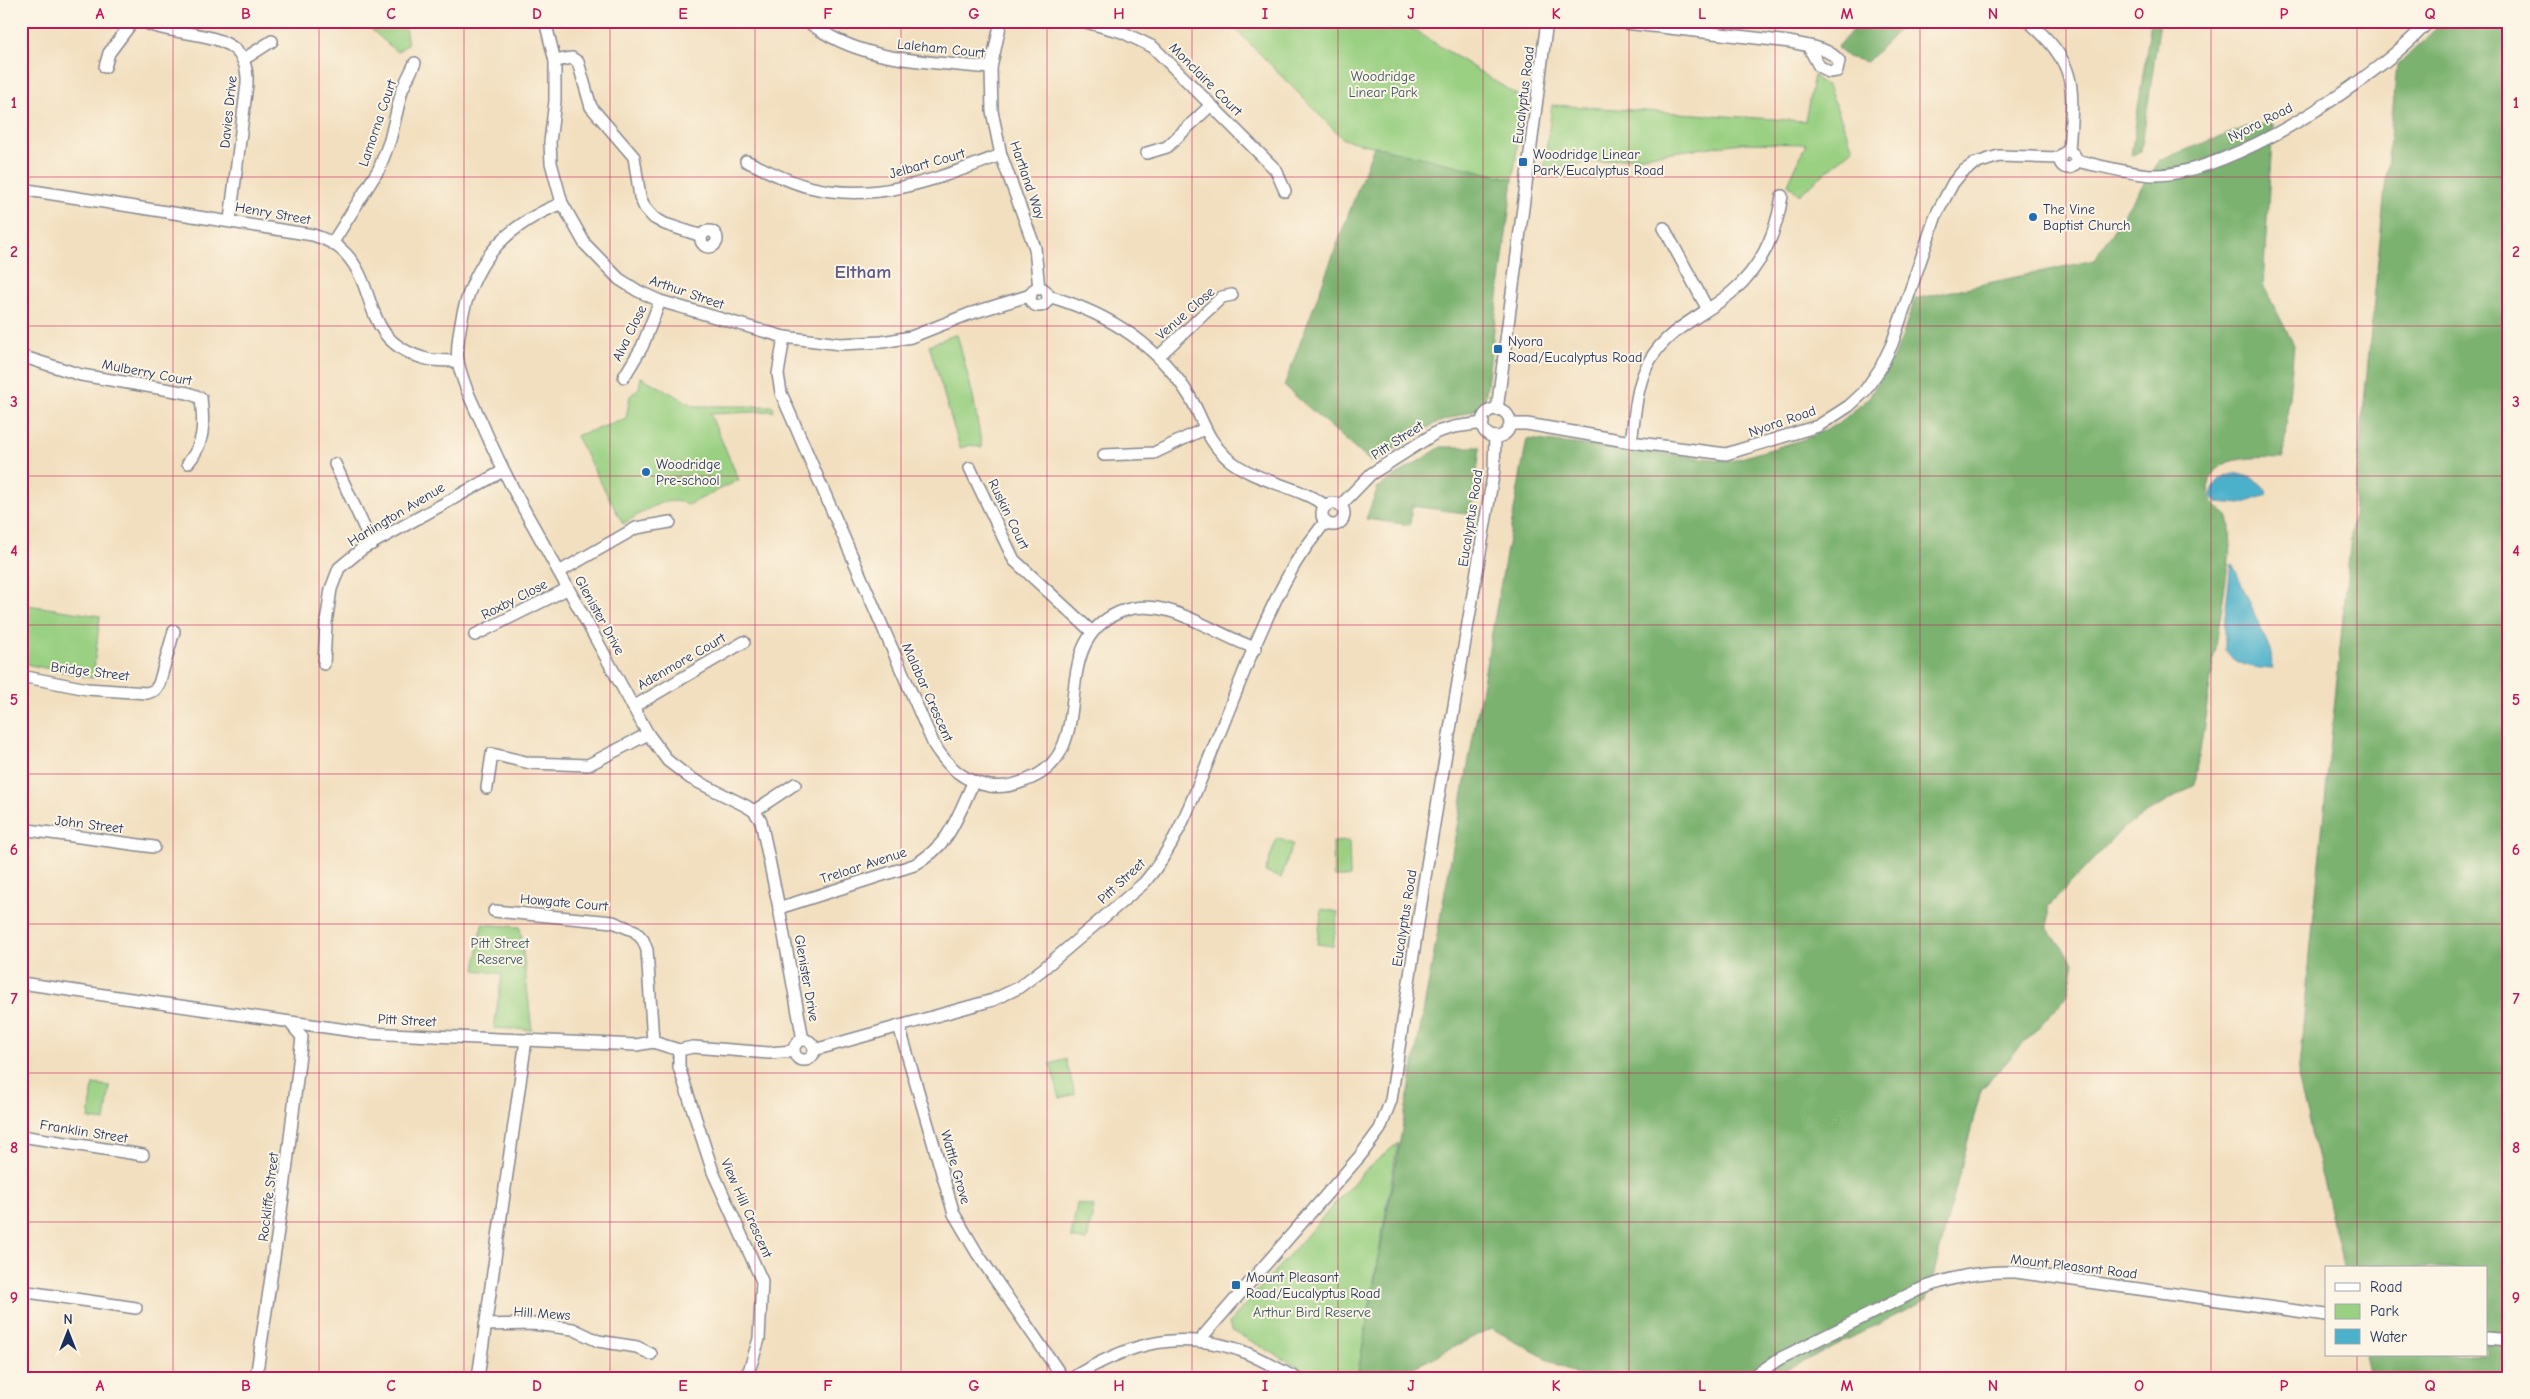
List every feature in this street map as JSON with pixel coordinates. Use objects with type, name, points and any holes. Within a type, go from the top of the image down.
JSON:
[{"type":"street","points":[[105,67],[109,52],[133,21]]},
{"type":"street","name":"Davies Drive","points":[[142,21],[160,29],[223,42],[236,49],[244,58],[247,72],[246,84],[230,220]]},
{"type":"street","name":"Arthur Street","points":[[545,21],[555,61],[550,142],[551,163],[562,203],[585,244],[601,262],[638,291],[660,301],[784,337],[840,344],[882,342],[911,337],[991,307],[1039,297],[1078,305],[1094,311],[1117,324],[1160,356],[1187,392],[1204,430],[1214,445],[1239,468],[1254,476],[1310,495],[1326,506]]},
{"type":"street","name":"Laleham Court","points":[[808,21],[837,41],[860,51],[884,56],[991,68]]},
{"type":"street","name":"Hartland Way","points":[[1001,21],[991,68],[992,112],[1001,155],[1035,248],[1039,297]]},
{"type":"street","name":"Monclaire Court","points":[[1082,21],[1122,32],[1153,47],[1276,170],[1285,191]]},
{"type":"street","name":"Eucalyptus Road","points":[[1497,410],[1547,21]]},
{"type":"street","points":[[1608,21],[1790,42],[1808,46]]},
{"type":"street","points":[[2028,21],[2052,43],[2071,83],[2068,157]]},
{"type":"street","name":"Nyora Road","points":[[1510,424],[1527,424],[1631,442],[1726,454],[1800,433],[1833,418],[1864,392],[1892,344],[1936,215],[1953,183],[1974,164],[1987,159],[2010,156],[2068,157],[2154,175],[2177,172],[2247,149],[2292,124],[2377,68],[2412,40],[2429,21]]},
{"type":"street","points":[[244,58],[272,41]]},
{"type":"street","points":[[555,61],[572,58],[578,62],[591,108],[634,158],[640,197],[645,208],[654,218],[665,224],[702,236]]},
{"type":"street","name":"Lamorna Court","points":[[332,242],[379,169],[390,140],[402,90],[416,62]]},
{"type":"street","points":[[1147,153],[1167,147],[1210,105]]},
{"type":"street","name":"Jelbart Court","points":[[746,161],[809,187],[859,193],[896,190],[931,181],[1001,155]]},
{"type":"street","name":"Henry Street","points":[[21,189],[230,220],[313,235],[332,242],[346,254],[358,271],[372,314],[383,331],[396,344],[409,353],[426,359],[458,361]]},
{"type":"street","points":[[1631,442],[1639,389],[1650,360],[1668,338],[1707,308],[1732,292],[1764,254],[1778,225],[1782,196]]},
{"type":"street","name":"Glenister Drive","points":[[562,203],[541,212],[516,227],[494,246],[479,267],[468,292],[461,320],[458,361],[470,399],[503,472],[648,734],[668,761],[690,778],[754,811],[764,832],[780,908],[803,1040]]},
{"type":"street","points":[[1664,228],[1707,308]]},
{"type":"street","name":"Venue Close","points":[[1160,356],[1222,297],[1232,294]]},
{"type":"street","name":"Alva Close","points":[[624,377],[642,346],[660,301]]},
{"type":"street","name":"Malabar Crescent","points":[[784,337],[778,374],[781,393],[934,745],[943,760],[973,783],[994,787],[1014,785],[1034,778],[1048,767],[1060,752],[1069,730],[1080,658],[1091,631]]},
{"type":"street","name":"Mulberry Court","points":[[21,356],[81,375],[201,398],[203,431],[198,451],[188,464]]},
{"type":"street","points":[[1497,410],[1506,414],[1510,424],[1505,433],[1495,437],[1486,432],[1483,423],[1486,414],[1497,410]]},
{"type":"street","name":"Pitt Street","points":[[1340,506],[1371,474],[1437,432],[1454,427],[1483,423]]},
{"type":"street","points":[[1104,455],[1154,453],[1204,430]]},
{"type":"street","name":"Eucalyptus Road","points":[[1202,1341],[1204,1335],[1360,1156],[1380,1129],[1391,1100],[1425,877],[1494,470],[1495,437]]},
{"type":"street","points":[[335,464],[372,544]]},
{"type":"street","name":"Ruskin Court","points":[[970,468],[1014,560],[1091,631]]},
{"type":"street","name":"Harlington Avenue","points":[[324,664],[326,623],[331,589],[339,568],[372,544],[503,472]]},
{"type":"street","points":[[1333,503],[1340,506],[1344,514],[1341,522],[1332,525],[1325,522],[1322,514],[1326,506],[1333,503]]},
{"type":"street","points":[[559,572],[636,528],[670,522]]},
{"type":"street","name":"Pitt Street","points":[[814,1050],[993,1000],[1018,988],[1144,883],[1157,868],[1175,836],[1293,567],[1325,522]]},
{"type":"street","name":"Roxby Close","points":[[475,635],[567,589]]},
{"type":"street","points":[[1091,631],[1121,612],[1150,607],[1166,609],[1256,648]]},
{"type":"street","name":"Bridge Street","points":[[21,676],[87,689],[147,693],[155,690],[159,684],[174,631]]},
{"type":"street","name":"Adenmore Court","points":[[633,707],[744,642]]},
{"type":"street","points":[[487,788],[492,754],[530,763],[588,765],[648,734]]},
{"type":"street","name":"Treloar Avenue","points":[[780,908],[914,865],[926,858],[939,848],[947,836],[973,783]]},
{"type":"street","points":[[754,811],[795,784]]},
{"type":"street","name":"John Street","points":[[21,829],[154,847]]},
{"type":"street","name":"Howgate Court","points":[[494,911],[613,922],[635,932],[643,940],[647,950],[653,1042]]},
{"type":"street","name":"Pitt Street","points":[[21,983],[366,1033],[636,1045],[653,1042],[679,1050],[694,1047],[769,1053],[793,1051]]},
{"type":"street","name":"Rockliffe Street","points":[[256,1378],[283,1197],[302,1037],[290,1023]]},
{"type":"street","name":"Wattle Grove","points":[[899,1026],[954,1214],[977,1253],[1063,1378]]},
{"type":"street","points":[[478,1378],[526,1040]]},
{"type":"street","points":[[803,1040],[810,1043],[814,1050],[812,1057],[804,1061],[797,1058],[793,1051],[796,1044],[803,1040]]},
{"type":"street","name":"View Hill Crescent","points":[[679,1050],[679,1067],[713,1172],[762,1281],[759,1339],[749,1371],[742,1378]]},
{"type":"street","name":"Franklin Street","points":[[21,1136],[143,1155]]},
{"type":"street","name":"Mount Pleasant Road","points":[[1751,1378],[1780,1359],[1916,1292],[1946,1279],[1973,1273],[2016,1272],[2325,1315]]},
{"type":"street","points":[[21,1291],[136,1308]]},
{"type":"street","name":"Hill Mews","points":[[486,1325],[533,1324],[573,1329],[598,1341],[637,1347],[651,1354]]},
{"type":"street","points":[[2488,1338],[2509,1340]]},
{"type":"street","points":[[1072,1378],[1101,1360],[1124,1350],[1174,1340],[1202,1341],[1234,1348],[1296,1378]]},
{"type":"green space","points":[[362,21],[404,21],[408,44],[397,52]]},
{"type":"green space","name":"Woodridge Linear Park","points":[[1228,21],[1400,21],[1523,99],[1513,180],[1343,139]]},
{"type":"green space","points":[[1860,21],[1907,21],[1867,62],[1848,57],[1837,48]]},
{"type":"green space","points":[[2151,21],[2160,21],[2141,152],[2131,155]]},
{"type":"green space","points":[[2444,21],[2509,21],[2509,1378],[2370,1378],[2365,1356],[2488,1356],[2488,1266],[2344,1266],[2298,1077],[2397,66]]},
{"type":"green space","points":[[1814,75],[1819,81],[1828,86],[1853,149],[1799,195],[1788,184],[1806,144],[1741,143],[1544,169],[1552,105],[1805,121]]},
{"type":"green space","points":[[2273,124],[2263,285],[2294,345],[2283,458],[2232,461],[2221,466],[2213,473],[2209,484],[2211,499],[2228,519],[2231,546],[2195,784],[2123,828],[2048,907],[2048,929],[2074,963],[2067,996],[1981,1090],[1927,1300],[1778,1374],[1776,1378],[1582,1378],[1491,1328],[1393,1378],[1357,1378],[1527,439],[1731,461],[1805,439],[1838,424],[1869,398],[1897,351],[1915,299],[2094,260],[2159,160],[2252,125]]},
{"type":"green space","points":[[1374,146],[1513,179],[1485,401],[1477,409],[1434,424],[1372,463],[1284,386]]},
{"type":"green space","points":[[957,334],[973,396],[982,448],[971,445],[960,448],[929,345]]},
{"type":"green space","points":[[641,377],[695,406],[773,406],[774,411],[710,414],[739,480],[688,505],[671,501],[654,506],[623,524],[576,436],[626,419],[630,396],[639,388]]},
{"type":"green space","points":[[1441,447],[1480,447],[1472,514],[1412,506],[1410,525],[1366,519],[1378,487]]},
{"type":"green space","points":[[21,604],[100,616],[93,678],[21,663]]},
{"type":"green space","points":[[1277,838],[1293,844],[1281,878],[1265,872]]},
{"type":"green space","points":[[1349,841],[1350,877],[1334,877],[1333,842]]},
{"type":"green space","points":[[1322,909],[1338,912],[1333,946],[1317,944]]},
{"type":"green space","name":"Pitt Street Reserve","points":[[482,924],[520,927],[532,1030],[494,1028],[502,974],[475,970]]},
{"type":"green space","points":[[1066,1059],[1075,1094],[1060,1098],[1050,1064]]},
{"type":"green space","points":[[93,1084],[110,1086],[105,1121],[89,1119]]},
{"type":"green space","name":"Arthur Bird Reserve","points":[[1398,1143],[1357,1378],[1318,1378],[1231,1330],[1229,1323],[1362,1173]]},
{"type":"green space","points":[[1077,1203],[1094,1206],[1087,1241],[1071,1238]]},
{"type":"water","points":[[2234,473],[2256,481],[2267,491],[2266,495],[2241,504],[2217,502],[2212,497],[2216,484],[2222,478]]},
{"type":"water","points":[[2231,564],[2235,569],[2271,652],[2272,669],[2253,667],[2240,663],[2225,650],[2225,617]]},
{"type":"place","name":"Woodridge Linear Park/Eucalyptus Road","points":[[1523,162]]},
{"type":"place","name":"The Vine Baptist Church","points":[[2033,217]]},
{"type":"place","name":"Nyora Road/Eucalyptus Road","points":[[1498,349]]},
{"type":"place","name":"Woodridge Pre-school","points":[[646,472]]},
{"type":"place","name":"Mount Pleasant Road/Eucalyptus Road","points":[[1236,1285]]},
{"type":"district","name":"Eltham","points":[[863,271]]}]
